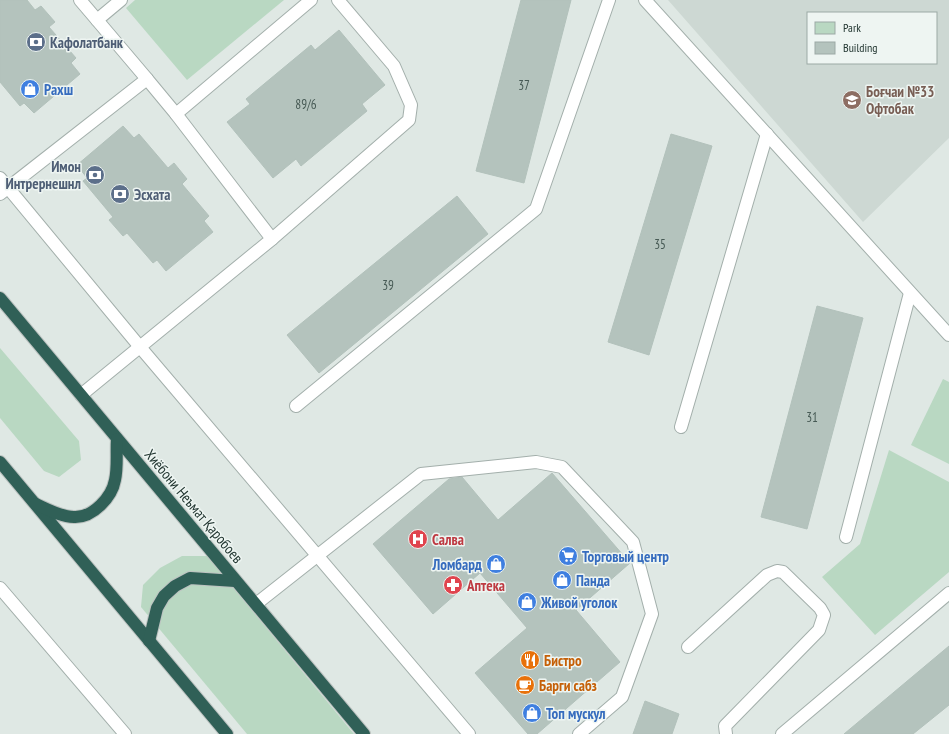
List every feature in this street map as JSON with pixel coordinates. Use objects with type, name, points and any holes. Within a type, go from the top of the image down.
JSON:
[{"type":"highway","name":"Хиёбони Неъмат Қаробоев","points":[[0,298],[364,734]]},
{"type":"highway","points":[[35,504],[55,512],[75,517],[96,509],[110,495],[115,480],[117,439]]},
{"type":"highway","points":[[0,462],[227,734]]},
{"type":"highway","points":[[149,641],[157,608],[164,596],[175,586],[190,578],[235,581]]},
{"type":"lane","points":[[80,0],[176,114],[272,239]]},
{"type":"lane","points":[[97,20],[121,0]]},
{"type":"lane","points":[[176,114],[311,0]]},
{"type":"lane","points":[[81,395],[272,239],[409,120],[412,105],[394,66],[338,0]]},
{"type":"lane","points":[[296,406],[536,209],[609,0]]},
{"type":"lane","points":[[646,0],[949,335]]},
{"type":"lane","points":[[4,191],[147,79]]},
{"type":"lane","points":[[681,427],[767,134]]},
{"type":"lane","points":[[0,178],[4,191],[140,347],[316,556],[469,734]]},
{"type":"lane","points":[[846,537],[910,293]]},
{"type":"lane","points":[[256,604],[420,474],[536,462],[562,467],[633,542],[652,614],[622,697],[578,734]]},
{"type":"lane","points":[[688,647],[767,575],[777,571],[784,572],[820,608],[824,615],[819,630],[725,726],[726,734]]},
{"type":"lane","points":[[0,588],[125,734]]},
{"type":"lane","points":[[782,734],[949,593]]},
{"type":"shaded area","name":"Боғчаи №33 Офтобак","points":[[668,0],[949,0],[949,138],[863,222]]},
{"type":"green space","points":[[135,0],[284,0],[187,80],[126,8]]},
{"type":"green space","points":[[0,348],[79,441],[81,460],[59,477],[44,471],[0,418]]},
{"type":"green space","points":[[943,379],[949,382],[949,464],[911,445]]},
{"type":"green space","points":[[889,450],[949,482],[949,572],[875,635],[822,577],[860,544]]},
{"type":"green space","points":[[182,556],[207,556],[354,734],[247,734],[141,607],[143,585],[160,568]]},
{"type":"building","points":[[0,0],[27,0],[35,10],[41,6],[55,22],[49,27],[76,58],[71,63],[80,74],[34,113],[24,103],[20,106],[0,82]]},
{"type":"building","points":[[521,0],[571,0],[524,183],[476,171]]},
{"type":"building","points":[[339,30],[385,85],[362,104],[367,111],[301,166],[296,159],[273,178],[227,122],[250,104],[246,99],[311,45],[315,50]]},
{"type":"building","points":[[123,126],[134,138],[139,134],[168,168],[174,163],[187,179],[182,184],[209,216],[204,221],[213,232],[166,271],[157,260],[153,263],[127,233],[123,236],[109,220],[113,217],[83,181],[87,178],[77,165]]},
{"type":"building","points":[[671,134],[712,146],[649,355],[608,342]]},
{"type":"building","points":[[457,196],[488,234],[319,373],[287,335]]},
{"type":"building","points":[[817,306],[863,318],[807,529],[761,517]]},
{"type":"building","points":[[552,473],[630,563],[576,610],[620,662],[537,734],[528,734],[475,673],[527,628],[480,573],[433,614],[373,544],[449,479],[462,477],[498,520]]},
{"type":"building","points":[[949,646],[949,705],[913,734],[844,734]]},
{"type":"building","points":[[645,701],[679,714],[672,734],[633,734]]},
{"type":"place","name":"Кафолатбанк","points":[[36,42]]},
{"type":"place","name":"Рахш","points":[[30,89]]},
{"type":"place","name":"Боғчаи №33 Офтобак","points":[[852,100]]},
{"type":"place","name":"Имон Интрернешнл","points":[[95,175]]},
{"type":"place","name":"Эсхата","points":[[120,194]]},
{"type":"place","name":"Салва","points":[[418,539]]},
{"type":"place","name":"Торговый центр","points":[[568,556]]},
{"type":"place","name":"Ломбард","points":[[496,564]]},
{"type":"place","name":"Панда","points":[[562,580]]},
{"type":"place","name":"Аптека","points":[[453,585]]},
{"type":"place","name":"Живой уголок","points":[[527,602]]},
{"type":"place","name":"Бистро","points":[[530,660]]},
{"type":"place","name":"Барги сабз","points":[[525,685]]},
{"type":"place","name":"Топ мускул","points":[[532,713]]}]
